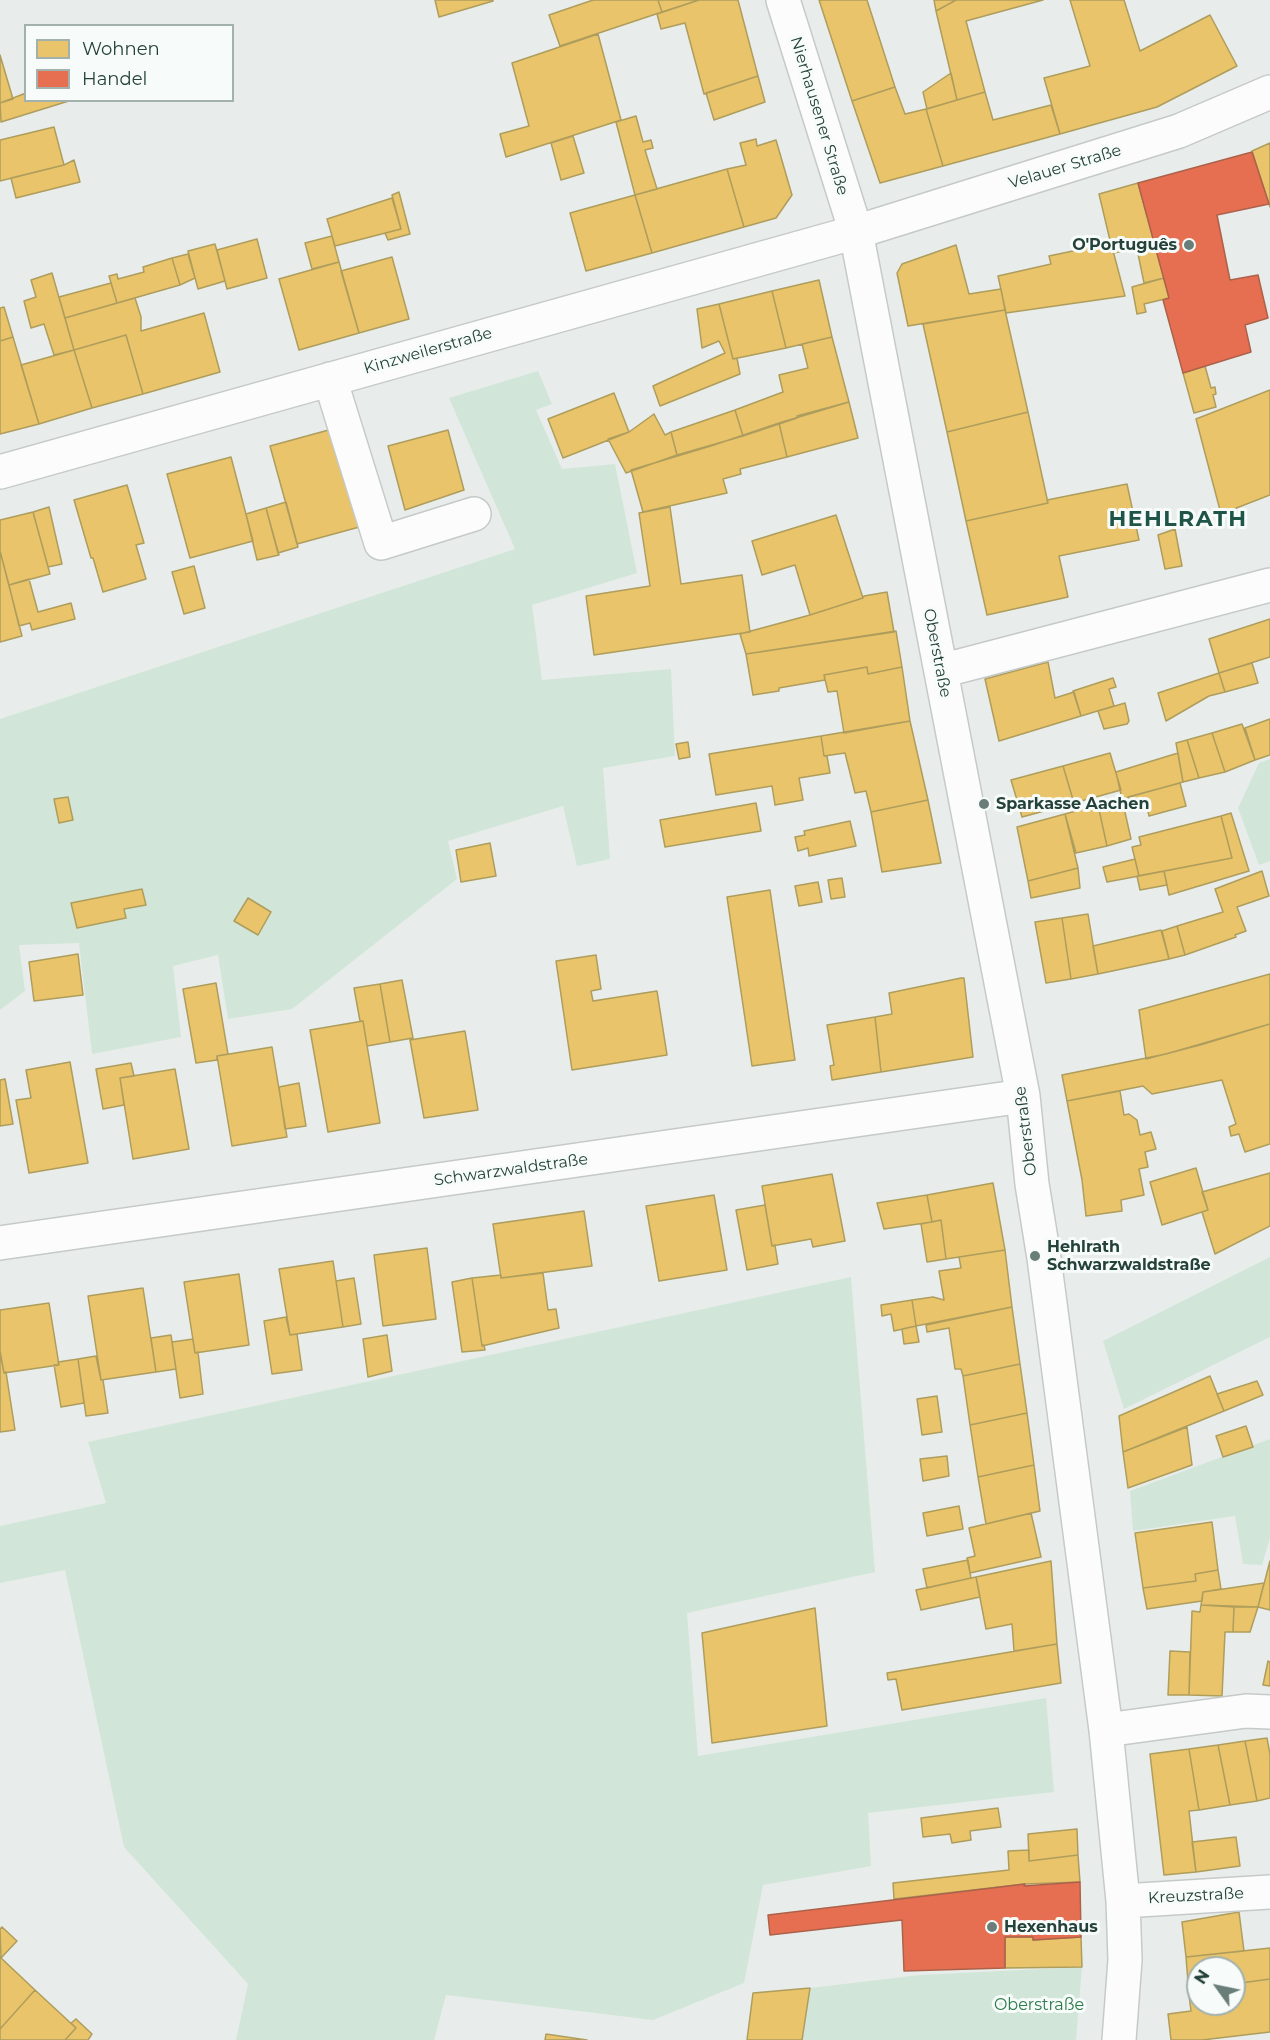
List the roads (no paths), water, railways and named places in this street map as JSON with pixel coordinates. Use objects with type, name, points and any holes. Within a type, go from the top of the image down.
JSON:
[{"type":"street","name":"Nierhausener Straße","points":[[783,0],[856,232]]},
{"type":"street","name":"Velauer Straße","points":[[856,232],[1179,131],[1270,92]]},
{"type":"street","name":"Kinzweilerstraße","points":[[0,472],[856,232]]},
{"type":"street","name":"Oberstraße","points":[[856,232],[1023,1096],[1032,1184],[1044,1258],[1106,1730],[1123,1901],[1125,1960],[1119,2040]]},
{"type":"street","points":[[330,379],[381,543],[474,514]]},
{"type":"street","points":[[941,671],[1270,585]]},
{"type":"street","name":"Schwarzwaldstraße","points":[[0,1243],[1023,1096]]},
{"type":"street","points":[[1106,1730],[1246,1711],[1270,1712]]},
{"type":"street","name":"Kreuzstraße","points":[[1123,1901],[1270,1892]]},
{"type":"place","name":"O'Português","points":[[1189,245]]},
{"type":"place","name":"Sparkasse Aachen","points":[[984,804]]},
{"type":"place","name":"Hehlrath Schwarzwaldstraße","points":[[1035,1256]]},
{"type":"place","name":"Hexenhaus","points":[[992,1927]]},
{"type":"district","name":"HEHLRATH","points":[[1178,520]]}]
